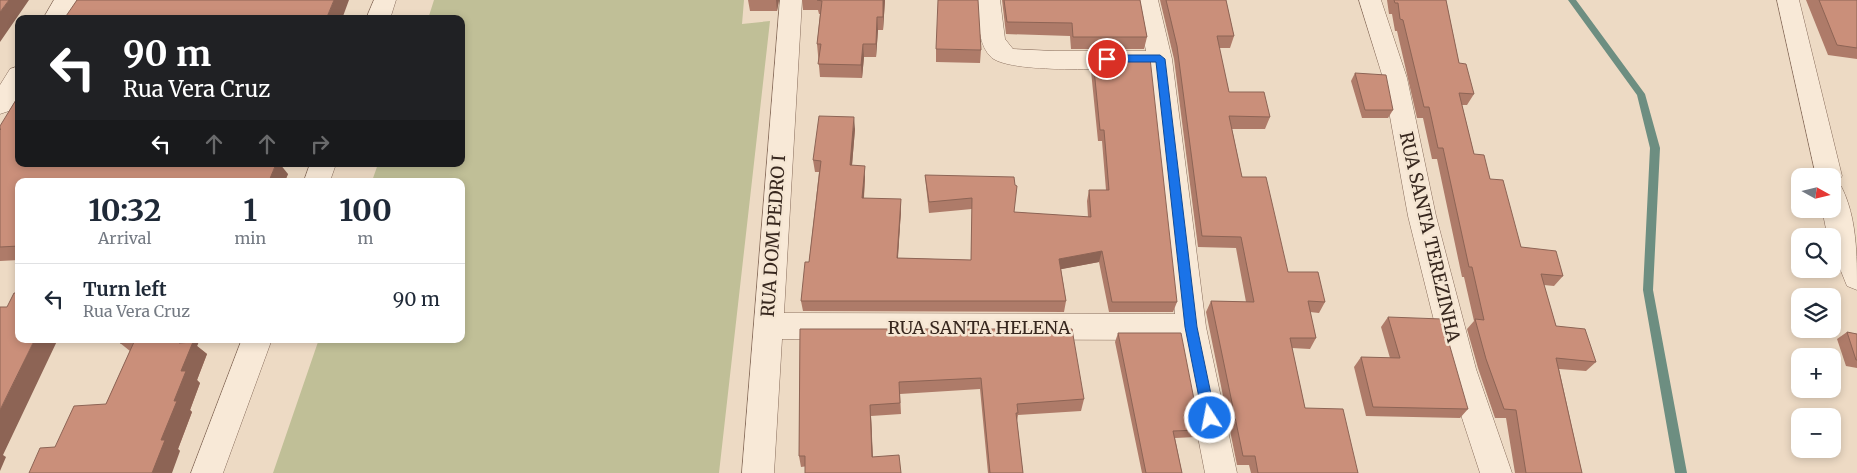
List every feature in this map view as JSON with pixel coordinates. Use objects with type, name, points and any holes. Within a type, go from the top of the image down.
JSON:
[{"type":"street","points":[[57,15],[66,0]]},
{"type":"street","points":[[379,15],[385,0]]},
{"type":"street","name":"RUA DOM PEDRO I","points":[[758,473],[791,0]]},
{"type":"street","points":[[989,0],[993,39],[998,50],[1007,57],[1044,59],[1160,59]]},
{"type":"street","points":[[1147,0],[1160,59],[1191,327],[1221,473]]},
{"type":"street","name":"RUA SANTA TEREZINHA","points":[[1370,0],[1396,78],[1422,216],[1462,369],[1496,473]]},
{"type":"street","points":[[1788,0],[1827,168]]},
{"type":"street","points":[[0,105],[15,81]]},
{"type":"street","points":[[1837,218],[1841,234],[1857,278]]},
{"type":"street","name":"RUA SANTA HELENA","points":[[767,326],[1191,327]]},
{"type":"street","points":[[207,473],[256,343]]},
{"type":"green space","points":[[434,0],[744,0],[742,24],[770,21],[719,473],[273,473],[318,343],[465,343],[465,178],[373,178],[377,167],[465,167],[465,15],[429,15]]},
{"type":"building","points":[[0,0],[9,0],[0,12]]},
{"type":"building","points":[[77,0],[334,0],[328,15],[67,15]]},
{"type":"building","points":[[817,0],[883,0],[883,17],[877,17],[876,44],[863,44],[861,65],[818,64],[821,44],[817,44],[822,1]]},
{"type":"building","points":[[938,0],[978,0],[981,50],[936,49]]},
{"type":"building","points":[[1004,0],[1140,0],[1147,37],[1073,37],[1072,23],[1007,22]]},
{"type":"building","points":[[1166,0],[1226,0],[1234,36],[1217,36],[1229,92],[1264,92],[1270,117],[1229,116],[1242,177],[1266,177],[1288,272],[1318,272],[1325,302],[1308,301],[1316,338],[1290,338],[1305,408],[1343,409],[1358,473],[1258,473],[1255,456],[1243,456],[1211,301],[1254,302],[1241,237],[1202,236],[1177,46]]},
{"type":"building","points":[[1394,0],[1446,0],[1459,63],[1466,64],[1474,94],[1459,93],[1474,154],[1484,155],[1490,179],[1503,180],[1521,247],[1556,251],[1563,276],[1541,274],[1556,326],[1585,329],[1596,362],[1556,358],[1582,473],[1526,473],[1516,410],[1504,409],[1486,359],[1475,319],[1484,320],[1472,267],[1469,267],[1443,148],[1438,148],[1429,107],[1424,107],[1403,20],[1400,19],[1398,3],[1395,3]]},
{"type":"building","points":[[1819,0],[1857,0],[1857,48],[1837,45]]},
{"type":"building","points":[[1150,58],[1177,302],[1112,302],[1102,251],[1059,259],[1066,301],[801,301],[805,262],[809,262],[821,161],[813,160],[819,116],[854,117],[850,165],[865,166],[862,198],[901,199],[897,258],[971,260],[972,198],[929,202],[925,175],[1014,177],[1015,185],[1017,186],[1014,212],[1091,217],[1089,190],[1109,190],[1104,130],[1100,130],[1093,59]]},
{"type":"building","points":[[1355,73],[1386,75],[1393,110],[1365,110]]},
{"type":"building","points":[[15,102],[15,167],[275,167],[270,178],[15,178],[15,246],[0,247],[0,126]]},
{"type":"building","points":[[15,293],[15,343],[33,343],[0,410],[0,307],[7,307]]},
{"type":"building","points":[[1388,317],[1442,319],[1468,409],[1373,407],[1361,357],[1400,358]]},
{"type":"building","points":[[800,329],[1072,329],[1084,399],[1017,404],[1018,413],[1016,413],[1023,473],[990,473],[981,378],[899,382],[900,403],[870,405],[872,457],[899,455],[901,473],[805,473],[805,456],[799,456]]},
{"type":"building","points":[[1847,332],[1857,334],[1857,360],[1856,360]]},
{"type":"building","points":[[1118,333],[1181,333],[1200,430],[1173,431],[1182,473],[1146,473]]},
{"type":"building","points":[[134,343],[193,343],[181,371],[186,371],[174,401],[177,401],[161,440],[165,440],[152,473],[29,473],[40,448],[55,447],[74,406],[106,404]]},
{"type":"waterway","points":[[1572,0],[1641,94],[1655,148],[1648,290],[1681,473]]},
{"type":"route","points":[[1107,59],[1160,59],[1191,327],[1210,418]]}]
